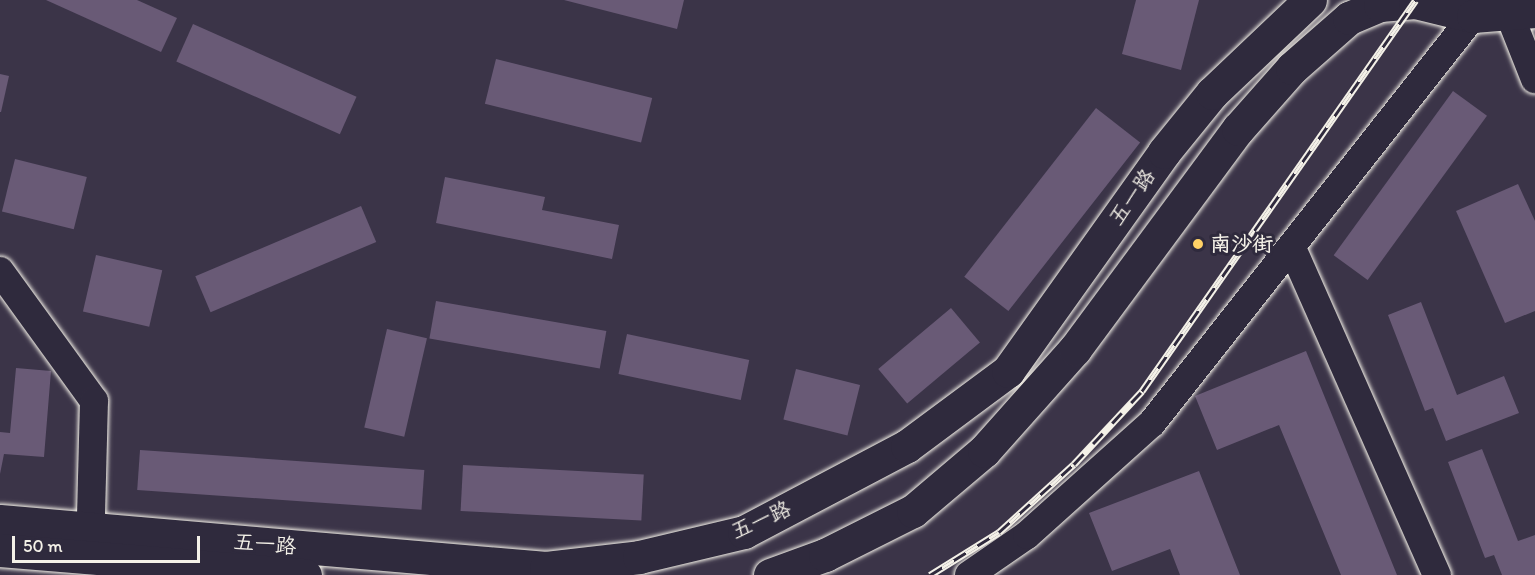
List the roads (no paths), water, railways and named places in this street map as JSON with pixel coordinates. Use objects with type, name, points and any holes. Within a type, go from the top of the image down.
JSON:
[{"type":"main road","name":"五一路","points":[[0,550],[90,543],[546,567],[639,557],[744,532],[907,446],[1008,370],[1164,152],[1212,93],[1310,0]]},
{"type":"main road","name":"五一路","points":[[770,575],[826,565],[913,511],[1026,409],[1238,129],[1324,37],[1349,18],[1380,5],[1413,1],[1473,16],[1522,14]]},
{"type":"main road","name":"五一路","points":[[0,521],[90,543],[305,575]]},
{"type":"street","points":[[1522,14],[1535,79]]},
{"type":"street","points":[[969,575],[1027,535],[1152,423],[1293,248],[1473,16]]},
{"type":"street","points":[[1293,248],[1437,575]]},
{"type":"street","points":[[0,271],[94,401],[90,543]]},
{"type":"railway","points":[[930,575],[999,532],[1074,464],[1142,391],[1416,0]]},
{"type":"place","name":"南沙街","points":[[1198,244]]}]
